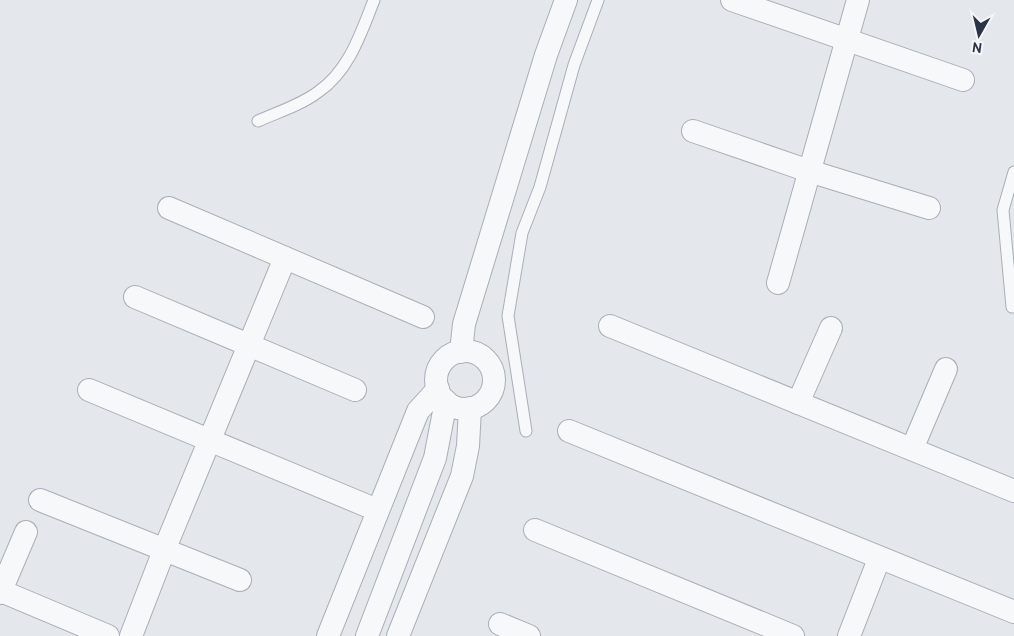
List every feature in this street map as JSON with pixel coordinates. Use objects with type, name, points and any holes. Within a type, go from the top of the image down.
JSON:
[{"type":"street","points":[[462,352],[464,324],[546,55],[566,0]]},
{"type":"street","points":[[732,0],[963,80]]},
{"type":"street","points":[[778,282],[858,0]]},
{"type":"street","points":[[692,131],[810,171],[929,208]]},
{"type":"street","points":[[169,208],[423,317]]},
{"type":"street","points":[[131,636],[164,548],[286,258]]},
{"type":"street","points":[[135,297],[355,390]]},
{"type":"street","points":[[610,326],[1014,491]]},
{"type":"street","points":[[798,403],[830,328]]},
{"type":"street","points":[[367,636],[435,458],[442,395],[436,374],[440,365],[447,357],[462,352],[476,353],[484,358],[490,366],[494,375],[494,385],[490,395],[483,402],[470,408],[454,406],[442,395]]},
{"type":"street","points":[[912,449],[946,369]]},
{"type":"street","points":[[89,390],[377,510]]},
{"type":"street","points":[[328,636],[418,411],[442,395]]},
{"type":"street","points":[[398,636],[462,476],[468,446],[470,408]]},
{"type":"street","points":[[569,431],[879,559],[1014,612]]},
{"type":"street","points":[[40,500],[240,580]]},
{"type":"street","points":[[415,511],[443,523]]},
{"type":"street","points":[[535,530],[793,636]]},
{"type":"street","points":[[26,532],[0,592],[108,636]]},
{"type":"street","points":[[849,636],[879,559]]},
{"type":"street","points":[[500,624],[529,636]]},
{"type":"lane","points":[[258,120],[319,92],[344,68],[374,0]]},
{"type":"lane","points":[[526,431],[508,316],[522,233],[540,187],[574,65],[598,0]]},
{"type":"lane","points":[[1012,307],[1003,210],[1014,172]]}]
